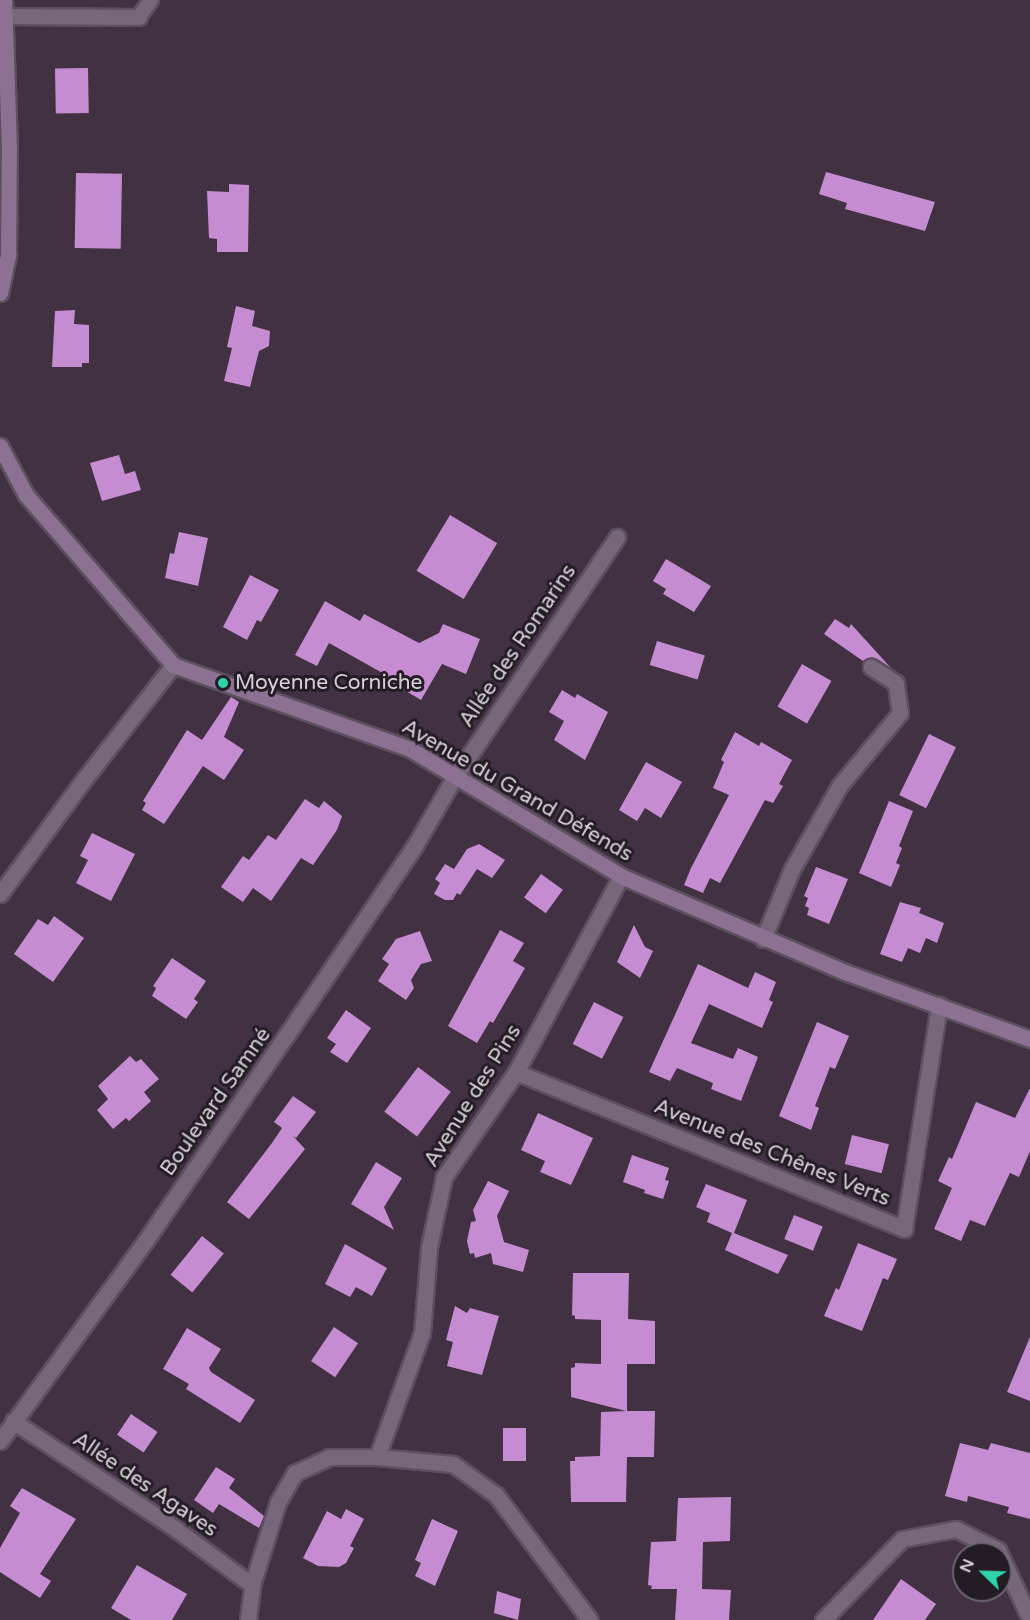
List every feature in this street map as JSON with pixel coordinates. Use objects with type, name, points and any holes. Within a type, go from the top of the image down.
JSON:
[{"type":"street","points":[[0,292],[8,254],[9,149],[4,0]]},
{"type":"street","points":[[5,16],[139,17]]},
{"type":"street","name":"Avenue du Grand Défends","points":[[0,446],[26,495],[173,665],[410,749],[454,778],[621,876],[763,939],[1030,1039]]},
{"type":"street","name":"Allée des Romarins","points":[[454,778],[617,537]]},
{"type":"street","points":[[0,894],[81,782],[173,665]]},
{"type":"street","points":[[763,939],[792,869],[840,785],[900,713],[896,683],[871,668]]},
{"type":"street","name":"Boulevard Samné","points":[[0,1441],[146,1240],[288,1034],[414,847],[454,778]]},
{"type":"street","name":"Avenue des Pins","points":[[377,1457],[422,1333],[429,1247],[444,1177],[516,1072],[621,876]]},
{"type":"street","name":"Avenue des Chênes Verts","points":[[516,1072],[903,1228],[939,1005]]},
{"type":"street","name":"Allée des Agaves","points":[[13,1421],[173,1527],[252,1585]]},
{"type":"street","points":[[248,1620],[252,1585],[278,1502],[295,1473],[329,1457],[377,1457],[453,1464],[496,1495],[590,1620]]},
{"type":"street","points":[[823,1620],[902,1539],[956,1529],[998,1550],[1030,1619]]},
{"type":"lane","points":[[139,17],[152,0]]},
{"type":"building","points":[[88,68],[89,113],[56,114],[55,69]]},
{"type":"building","points":[[826,172],[935,202],[925,231],[845,209],[847,203],[819,194]]},
{"type":"building","points":[[76,173],[122,174],[121,249],[75,248]]},
{"type":"building","points":[[229,184],[249,185],[248,252],[217,252],[217,239],[209,238],[207,191],[229,192]]},
{"type":"building","points":[[236,306],[255,311],[252,326],[270,331],[269,346],[259,351],[250,387],[224,381],[232,348],[227,347]]},
{"type":"building","points":[[75,310],[74,324],[89,325],[89,363],[82,363],[82,367],[52,367],[55,311]]},
{"type":"building","points":[[119,455],[125,474],[135,471],[141,490],[102,501],[90,463]]},
{"type":"building","points":[[450,515],[497,543],[464,599],[417,571]]},
{"type":"building","points":[[179,532],[208,538],[198,586],[165,578],[170,553],[174,554]]},
{"type":"building","points":[[666,559],[711,586],[694,612],[663,594],[666,589],[653,581]]},
{"type":"building","points":[[250,575],[279,590],[261,622],[257,620],[247,640],[223,627]]},
{"type":"building","points":[[325,601],[360,621],[364,614],[419,643],[439,633],[443,624],[480,639],[466,674],[442,664],[421,700],[384,678],[386,675],[329,643],[317,666],[295,655]]},
{"type":"building","points":[[835,619],[849,628],[851,624],[891,668],[872,657],[863,661],[824,634]]},
{"type":"building","points":[[657,641],[705,656],[698,680],[650,665]]},
{"type":"building","points":[[802,664],[831,681],[807,723],[778,706]]},
{"type":"building","points":[[562,690],[575,698],[577,694],[608,712],[585,760],[554,740],[564,721],[549,712]]},
{"type":"building","points":[[231,697],[239,702],[224,737],[244,750],[224,780],[203,766],[164,824],[142,810],[146,803],[143,801],[187,730],[202,740]]},
{"type":"building","points":[[735,732],[759,746],[761,742],[792,760],[779,784],[783,786],[773,803],[765,800],[720,883],[710,878],[703,893],[684,885],[729,795],[713,788],[724,762],[721,760]]},
{"type":"building","points":[[929,734],[956,747],[926,808],[899,795]]},
{"type":"building","points":[[646,762],[682,782],[661,818],[645,808],[637,821],[619,810]]},
{"type":"building","points":[[305,799],[319,808],[324,801],[342,816],[337,830],[313,865],[301,858],[271,901],[253,888],[243,902],[221,887],[243,856],[249,860],[268,835],[276,840]]},
{"type":"building","points":[[889,801],[913,811],[899,846],[902,848],[896,863],[900,865],[891,887],[859,873]]},
{"type":"building","points":[[92,833],[135,854],[111,901],[76,883],[88,860],[80,856]]},
{"type":"building","points":[[479,844],[505,860],[492,878],[477,869],[460,895],[457,893],[453,900],[445,900],[434,894],[440,883],[435,879],[445,864],[454,869],[467,849]]},
{"type":"building","points":[[816,867],[848,879],[829,924],[807,915],[809,908],[805,906],[808,898],[804,896]]},
{"type":"building","points":[[541,874],[563,890],[546,913],[524,897]]},
{"type":"building","points":[[900,902],[921,908],[919,913],[944,923],[937,943],[926,938],[920,953],[908,948],[902,962],[880,954]]},
{"type":"building","points":[[54,916],[84,938],[53,982],[14,954],[38,919],[48,925]]},
{"type":"building","points":[[634,925],[645,947],[653,951],[640,978],[617,962]]},
{"type":"building","points":[[500,930],[524,943],[513,961],[525,968],[493,1023],[490,1021],[477,1043],[448,1026]]},
{"type":"building","points":[[420,931],[432,961],[421,964],[411,980],[414,988],[406,1000],[378,981],[389,964],[382,959],[396,939]]},
{"type":"building","points":[[172,958],[206,981],[194,999],[198,1002],[186,1019],[152,996],[156,988],[153,986]]},
{"type":"building","points":[[698,964],[748,988],[755,972],[776,982],[769,1000],[773,1002],[762,1028],[709,1004],[691,1043],[733,1059],[738,1048],[758,1057],[741,1101],[711,1089],[713,1083],[677,1068],[670,1081],[649,1072]]},
{"type":"building","points":[[594,1002],[623,1017],[602,1059],[573,1044]]},
{"type":"building","points":[[346,1010],[371,1028],[347,1063],[330,1052],[336,1044],[327,1038]]},
{"type":"building","points":[[817,1022],[849,1036],[835,1069],[830,1067],[815,1106],[819,1108],[811,1130],[779,1116]]},
{"type":"building","points":[[130,1056],[136,1062],[141,1059],[159,1079],[144,1092],[151,1101],[129,1121],[126,1118],[113,1129],[97,1110],[108,1099],[98,1086]]},
{"type":"building","points":[[418,1067],[451,1092],[417,1136],[384,1112]]},
{"type":"building","points":[[1030,1088],[1030,1151],[1019,1177],[1010,1173],[985,1226],[970,1220],[961,1241],[934,1229],[952,1188],[938,1181],[949,1157],[952,1159],[976,1102],[1015,1118]]},
{"type":"building","points":[[293,1096],[316,1112],[296,1138],[293,1136],[305,1149],[249,1219],[227,1202],[282,1128],[274,1122]]},
{"type":"building","points":[[538,1113],[593,1138],[571,1185],[540,1172],[545,1161],[521,1150]]},
{"type":"building","points":[[852,1135],[889,1144],[882,1173],[845,1164]]},
{"type":"building","points":[[632,1155],[669,1168],[665,1180],[669,1181],[663,1199],[644,1193],[645,1190],[623,1182]]},
{"type":"building","points":[[376,1162],[402,1178],[384,1207],[394,1230],[351,1204]]},
{"type":"building","points":[[488,1181],[509,1191],[497,1216],[504,1242],[529,1250],[523,1272],[493,1264],[491,1253],[475,1258],[474,1253],[470,1254],[467,1241],[471,1222],[476,1221],[473,1210]]},
{"type":"building","points":[[706,1184],[747,1200],[734,1233],[788,1255],[778,1274],[725,1250],[732,1233],[707,1222],[710,1213],[696,1207]]},
{"type":"building","points":[[794,1215],[823,1227],[813,1251],[784,1239]]},
{"type":"building","points":[[202,1236],[224,1254],[192,1292],[171,1275]]},
{"type":"building","points":[[858,1243],[897,1259],[888,1280],[883,1278],[862,1331],[824,1316],[836,1288],[839,1290]]},
{"type":"building","points":[[345,1244],[387,1268],[372,1296],[356,1287],[350,1297],[325,1284]]},
{"type":"building","points":[[573,1273],[629,1273],[628,1319],[655,1321],[655,1364],[627,1364],[627,1411],[655,1411],[654,1457],[627,1457],[626,1502],[571,1502],[570,1461],[575,1461],[575,1457],[600,1456],[601,1412],[626,1411],[571,1397],[571,1368],[575,1367],[575,1363],[601,1364],[601,1320],[575,1319],[572,1315]]},
{"type":"building","points":[[455,1306],[467,1313],[470,1308],[499,1316],[482,1375],[447,1366],[453,1342],[446,1340]]},
{"type":"building","points":[[334,1327],[358,1343],[335,1377],[311,1361]]},
{"type":"building","points":[[187,1328],[221,1349],[209,1368],[211,1372],[255,1400],[240,1423],[186,1389],[189,1384],[163,1369]]},
{"type":"building","points":[[1030,1337],[1030,1401],[1007,1392]]},
{"type":"building","points":[[131,1414],[158,1432],[144,1453],[117,1435]]},
{"type":"building","points":[[503,1428],[526,1428],[526,1461],[503,1461]]},
{"type":"building","points":[[960,1443],[988,1450],[991,1443],[1030,1453],[1030,1519],[1007,1513],[1009,1507],[968,1496],[967,1502],[945,1496]]},
{"type":"building","points":[[216,1467],[235,1479],[229,1488],[264,1516],[259,1528],[219,1504],[213,1513],[194,1500]]},
{"type":"building","points":[[22,1488],[76,1519],[40,1574],[51,1581],[40,1598],[0,1572],[0,1548],[20,1513],[10,1506]]},
{"type":"building","points":[[731,1497],[730,1541],[703,1542],[702,1589],[731,1590],[729,1620],[675,1620],[677,1589],[651,1589],[652,1586],[648,1585],[651,1542],[676,1541],[678,1498]]},
{"type":"building","points":[[346,1509],[364,1519],[350,1546],[354,1548],[346,1563],[339,1567],[318,1566],[303,1558],[327,1511],[341,1519]]},
{"type":"building","points":[[432,1519],[458,1531],[435,1586],[415,1576],[421,1563],[415,1560]]},
{"type":"building","points":[[137,1565],[187,1594],[172,1620],[131,1620],[111,1608]]},
{"type":"building","points":[[901,1579],[936,1604],[925,1620],[873,1620]]},
{"type":"building","points":[[497,1591],[521,1599],[518,1620],[494,1613]]},
{"type":"place","name":"Moyenne Corniche","points":[[223,683]]}]
